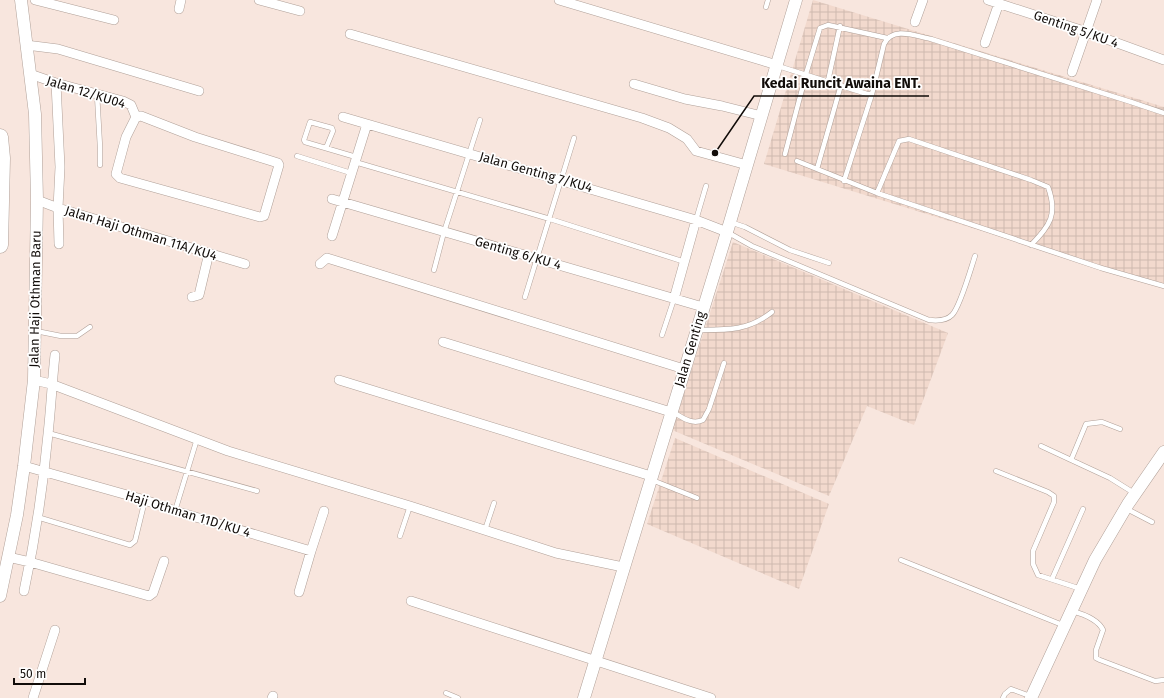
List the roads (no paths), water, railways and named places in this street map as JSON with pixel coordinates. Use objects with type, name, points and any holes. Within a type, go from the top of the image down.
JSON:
[{"type":"highway","points":[[0,137],[2,158],[0,245]]},
{"type":"street","name":"Jalan Haji Othman Baru","points":[[0,596],[17,515],[34,380],[37,200],[34,114],[21,0]]},
{"type":"street","points":[[35,0],[114,20]]},
{"type":"street","points":[[259,0],[300,11]]},
{"type":"street","points":[[559,0],[777,65]]},
{"type":"street","name":"Jalan Genting","points":[[587,697],[595,660],[623,566],[729,227],[796,0]]},
{"type":"street","points":[[915,22],[923,0]]},
{"type":"street","name":"Genting 5/KU 4","points":[[988,0],[1087,32],[1164,60]]},
{"type":"street","points":[[1072,72],[1097,0]]},
{"type":"street","points":[[985,43],[999,4]]},
{"type":"street","points":[[350,34],[642,118],[669,128],[687,139],[696,151],[747,165]]},
{"type":"street","points":[[26,45],[58,49],[199,91]]},
{"type":"street","name":"Jalan 12/KU04","points":[[30,74],[56,83],[123,100],[131,105],[136,117]]},
{"type":"street","points":[[56,83],[60,167],[58,208],[59,244]]},
{"type":"street","points":[[634,84],[685,99],[762,116]]},
{"type":"street","points":[[142,116],[195,137],[278,163],[279,165],[264,216],[260,217],[120,178],[116,174],[126,137],[136,117],[142,116]]},
{"type":"street","name":"Jalan Genting 7/KU4","points":[[343,117],[696,220],[729,227]]},
{"type":"street","points":[[332,236],[367,124]]},
{"type":"street","name":"Genting 6/KU 4","points":[[332,199],[703,307]]},
{"type":"street","name":"Jalan Haji Othman 11A/KU4","points":[[37,200],[58,208],[245,264]]},
{"type":"street","points":[[674,299],[696,220]]},
{"type":"street","points":[[192,297],[199,295],[209,253]]},
{"type":"street","points":[[320,264],[327,258],[684,370]]},
{"type":"street","points":[[442,342],[671,412]]},
{"type":"street","points":[[24,591],[44,472],[51,384],[55,355]]},
{"type":"street","points":[[34,380],[51,384],[228,451],[410,506],[556,553],[623,566]]},
{"type":"street","points":[[339,380],[651,478]]},
{"type":"street","points":[[1032,697],[1095,560],[1125,508],[1164,452]]},
{"type":"street","name":"Haji Othman 11D/KU 4","points":[[24,466],[145,500],[176,511],[311,551]]},
{"type":"street","points":[[299,592],[324,511]]},
{"type":"street","points":[[8,557],[149,596],[153,593],[164,562]]},
{"type":"street","points":[[411,601],[711,698]]},
{"type":"street","points":[[33,698],[55,630]]},
{"type":"lane","points":[[766,7],[768,0]]},
{"type":"lane","points":[[785,154],[820,28],[828,25],[840,26],[887,38]]},
{"type":"lane","points":[[828,81],[840,26]]},
{"type":"lane","points":[[844,181],[872,94],[884,44],[887,38],[891,35],[902,33],[931,39],[1164,113]]},
{"type":"lane","points":[[777,65],[872,94]]},
{"type":"lane","points":[[817,169],[841,85]]},
{"type":"lane","points":[[97,94],[100,165]]},
{"type":"lane","points":[[434,270],[444,232],[480,120]]},
{"type":"lane","points":[[326,148],[333,131],[332,128],[310,122],[304,140],[305,142],[326,148],[355,160],[550,219],[685,262]]},
{"type":"lane","points":[[525,297],[538,259],[574,138]]},
{"type":"lane","points":[[876,193],[899,141],[909,139],[924,144],[1048,187],[1052,197],[1053,208],[1048,225],[1031,245]]},
{"type":"lane","points":[[297,156],[351,173]]},
{"type":"lane","points":[[797,161],[876,193],[1101,268],[1164,286]]},
{"type":"lane","points":[[696,220],[706,186]]},
{"type":"lane","points":[[729,227],[752,246],[929,320],[942,321],[952,315],[961,296],[975,256]]},
{"type":"lane","points":[[729,227],[745,227],[790,250],[829,263]]},
{"type":"lane","points":[[662,335],[674,299]]},
{"type":"lane","points":[[696,330],[744,328],[761,321],[772,312]]},
{"type":"lane","points":[[34,330],[62,336],[77,336],[90,327]]},
{"type":"lane","points":[[671,412],[691,422],[704,420],[724,363]]},
{"type":"lane","points":[[1071,460],[1086,424],[1102,422],[1120,429]]},
{"type":"lane","points":[[48,433],[257,491]]},
{"type":"lane","points":[[176,511],[197,439]]},
{"type":"lane","points":[[1041,446],[1110,478],[1135,493]]},
{"type":"lane","points":[[996,471],[1048,492],[1054,496],[1054,502],[1033,551],[1033,564],[1038,575],[1082,589]]},
{"type":"lane","points":[[651,478],[698,498]]},
{"type":"lane","points":[[37,518],[130,545],[135,541],[145,500]]},
{"type":"lane","points":[[485,530],[494,503]]},
{"type":"lane","points":[[400,536],[410,506]]},
{"type":"lane","points":[[1125,508],[1152,522]]},
{"type":"lane","points":[[1052,579],[1083,509]]},
{"type":"lane","points":[[901,560],[1065,626]]},
{"type":"lane","points":[[1072,611],[1084,615],[1100,625],[1103,630],[1096,650],[1096,658],[1155,681],[1164,680]]},
{"type":"lane","points":[[1003,698],[1004,694],[1011,689],[1032,697]]},
{"type":"lane","points":[[446,693],[458,698]]},
{"type":"place","name":"Kedai Runcit Awaina ENT.","points":[[715,153]]}]
